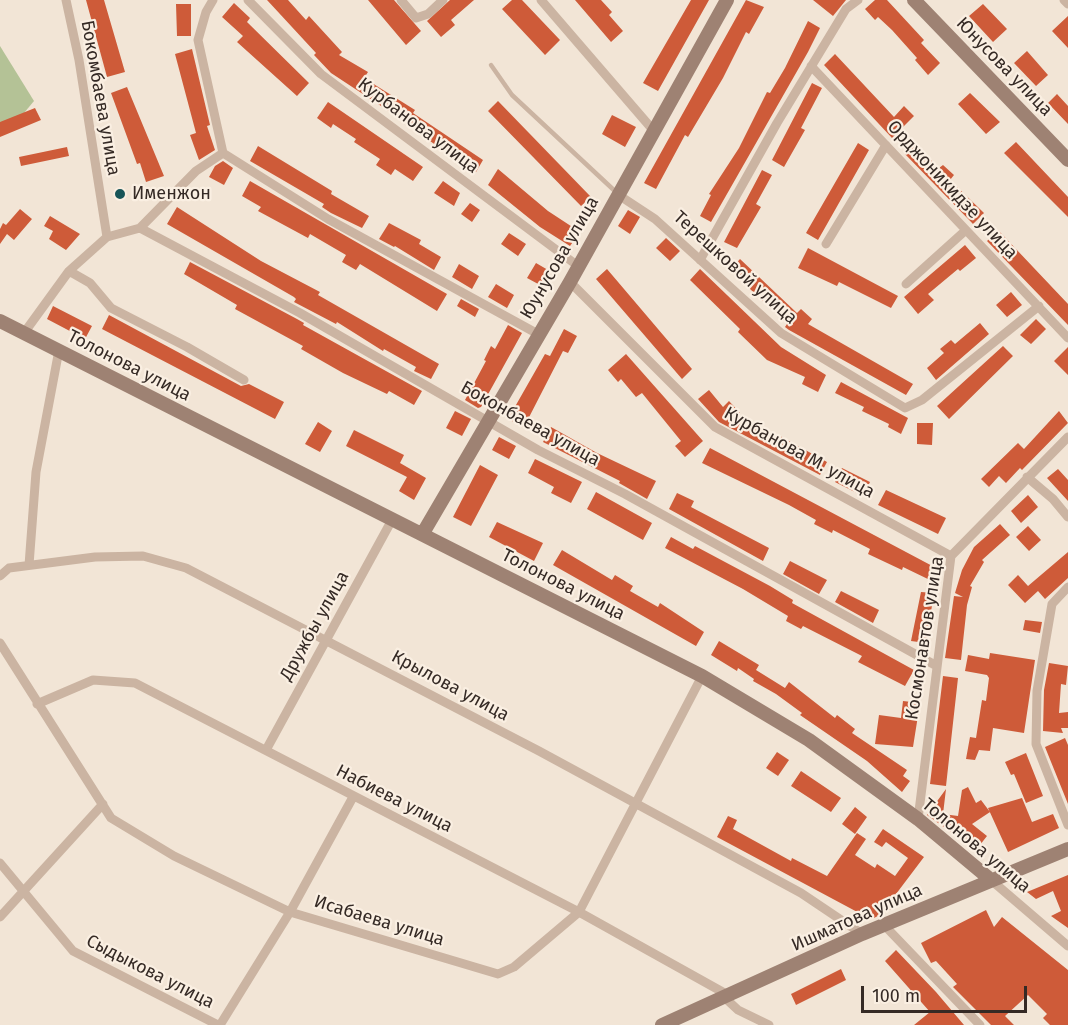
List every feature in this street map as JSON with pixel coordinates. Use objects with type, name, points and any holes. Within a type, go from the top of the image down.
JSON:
[{"type":"main road","name":"Юунусова улица","points":[[423,533],[570,282],[727,0]]},
{"type":"main road","name":"Юнусова улица","points":[[914,0],[1068,160]]},
{"type":"main road","name":"Толонова улица","points":[[0,321],[702,676],[809,740],[918,819],[991,880]]},
{"type":"main road","name":"Ишматова улица","points":[[662,1025],[862,934],[1068,849]]},
{"type":"street","name":"Бокомбаева улица","points":[[66,0],[79,60],[106,237]]},
{"type":"street","points":[[213,0],[206,12],[198,40],[223,153],[328,219],[538,334]]},
{"type":"street","name":"Курбанова улица","points":[[248,0],[321,74],[578,266]]},
{"type":"street","points":[[400,0],[416,18],[428,14],[443,0]]},
{"type":"street","points":[[541,0],[653,130]]},
{"type":"street","points":[[700,260],[846,9],[858,0]]},
{"type":"street","points":[[1064,0],[1068,4]]},
{"type":"street","name":"Орджоникидзе улица","points":[[812,66],[1068,338]]},
{"type":"street","points":[[826,244],[886,145]]},
{"type":"street","points":[[24,333],[69,271],[106,237],[140,228],[196,171],[223,153]]},
{"type":"street","name":"Терешковой улица","points":[[617,194],[655,219],[781,333],[905,408],[922,400],[1038,306]]},
{"type":"street","name":"Боконбаева улица","points":[[140,228],[300,313],[537,450],[625,494],[935,665]]},
{"type":"street","points":[[906,284],[966,230]]},
{"type":"street","points":[[69,271],[90,283],[111,308],[187,346],[244,380]]},
{"type":"street","name":"Курбанова М. улица","points":[[570,282],[715,427],[951,556]]},
{"type":"street","points":[[29,565],[36,472],[59,351]]},
{"type":"street","name":"Космонавтов улица","points":[[918,819],[935,665],[951,556],[1068,437]]},
{"type":"street","points":[[1027,477],[1053,499],[1068,517]]},
{"type":"street","name":"Дружбы улица","points":[[266,750],[393,518]]},
{"type":"street","name":"Крылова улица","points":[[0,576],[9,567],[95,557],[143,556],[186,568],[635,803],[801,893],[862,934]]},
{"type":"street","points":[[1068,587],[1052,604],[1037,691],[1036,744],[1068,825]]},
{"type":"street","name":"Исабаева улица","points":[[0,643],[111,818],[174,856],[290,912],[498,974],[514,967],[579,912],[702,676]]},
{"type":"street","name":"Набиева улица","points":[[37,704],[93,680],[135,683],[579,912],[726,996],[738,1010],[769,1025]]},
{"type":"street","points":[[219,1025],[290,912],[354,797]]},
{"type":"street","points":[[0,917],[103,804]]},
{"type":"street","name":"Сыдыкова улица","points":[[0,863],[73,951],[219,1025]]},
{"type":"street","name":"Толонова улица","points":[[991,880],[1068,946]]},
{"type":"street","points":[[884,925],[980,1025]]},
{"type":"lane","points":[[491,65],[512,95],[617,194]]},
{"type":"green space","points":[[0,46],[34,101],[24,113],[0,124]]},
{"type":"building","points":[[86,0],[104,0],[125,72],[107,77]]},
{"type":"building","points":[[267,0],[288,0],[306,20],[309,16],[342,52],[339,55],[368,72],[364,78],[415,110],[413,113],[483,160],[476,172],[331,73],[314,55],[316,53]]},
{"type":"building","points":[[368,0],[394,0],[421,31],[406,45]]},
{"type":"building","points":[[450,0],[474,0],[451,20],[455,25],[441,37],[427,21]]},
{"type":"building","points":[[512,0],[522,0],[560,40],[545,55],[502,9]]},
{"type":"building","points":[[575,0],[601,0],[612,12],[609,15],[623,31],[611,42]]},
{"type":"building","points":[[691,0],[709,0],[658,91],[643,83]]},
{"type":"building","points":[[746,0],[764,7],[749,34],[746,32],[723,78],[688,137],[685,135],[656,189],[644,183]]},
{"type":"building","points":[[813,0],[846,0],[833,16]]},
{"type":"building","points":[[875,0],[887,0],[924,40],[921,43],[940,63],[928,75],[915,60],[917,58],[892,30],[878,17],[875,20],[865,9]]},
{"type":"building","points":[[234,3],[250,18],[247,22],[309,83],[297,96],[237,42],[243,36],[222,17]]},
{"type":"building","points":[[176,4],[191,4],[191,36],[177,36]]},
{"type":"building","points":[[983,4],[1007,29],[993,42],[969,16]]},
{"type":"building","points":[[1068,16],[1068,48],[1052,31]]},
{"type":"building","points":[[808,21],[820,28],[711,222],[700,216],[711,195],[709,194],[739,148],[767,92],[770,93],[785,68]]},
{"type":"building","points":[[192,49],[210,125],[207,126],[215,150],[199,160],[190,135],[196,133],[175,54]]},
{"type":"building","points":[[1027,51],[1048,75],[1036,86],[1014,63]]},
{"type":"building","points":[[835,54],[894,117],[904,106],[914,116],[892,138],[824,65]]},
{"type":"building","points":[[812,83],[822,88],[801,128],[805,130],[784,167],[772,160]]},
{"type":"building","points":[[127,87],[164,176],[146,182],[111,93]]},
{"type":"building","points":[[970,93],[1000,122],[986,134],[958,104]]},
{"type":"building","points":[[1057,94],[1068,106],[1068,124],[1048,103]]},
{"type":"building","points":[[498,101],[591,197],[581,206],[488,111]]},
{"type":"building","points":[[328,102],[423,167],[413,181],[395,169],[391,175],[376,165],[380,159],[354,142],[356,139],[333,124],[331,128],[317,118]]},
{"type":"building","points":[[35,108],[41,120],[0,137],[0,122]]},
{"type":"building","points":[[612,115],[636,127],[625,147],[602,134]]},
{"type":"building","points":[[1016,142],[1068,197],[1068,217],[1004,153]]},
{"type":"building","points":[[858,143],[869,150],[818,240],[806,233]]},
{"type":"building","points":[[915,144],[939,168],[943,165],[954,175],[950,180],[984,213],[973,224],[905,154]]},
{"type":"building","points":[[258,146],[369,216],[362,228],[331,213],[322,207],[324,204],[250,161]]},
{"type":"building","points":[[67,147],[69,156],[21,166],[19,157]]},
{"type":"building","points":[[223,161],[233,168],[224,185],[209,177],[215,166]]},
{"type":"building","points":[[498,169],[548,211],[580,232],[570,246],[540,227],[488,185]]},
{"type":"building","points":[[762,170],[772,175],[756,204],[761,207],[737,248],[724,242]]},
{"type":"building","points":[[250,181],[447,294],[437,311],[360,264],[356,270],[342,262],[346,255],[310,234],[308,238],[258,211],[261,207],[242,196]]},
{"type":"building","points":[[443,181],[460,193],[454,206],[434,193]]},
{"type":"building","points":[[470,203],[480,210],[472,222],[461,214]]},
{"type":"building","points":[[177,207],[261,261],[320,292],[318,295],[439,364],[431,379],[414,371],[416,367],[384,349],[383,351],[337,322],[336,324],[294,302],[296,299],[294,297],[167,224]]},
{"type":"building","points":[[20,209],[32,219],[14,240],[7,234],[0,244],[0,229],[3,223],[6,225]]},
{"type":"building","points":[[628,210],[640,217],[630,234],[618,226]]},
{"type":"building","points":[[50,216],[80,234],[66,250],[49,239],[53,231],[44,226]]},
{"type":"building","points":[[389,223],[421,240],[419,244],[441,257],[434,270],[379,239]]},
{"type":"building","points":[[998,230],[1068,304],[1068,325],[987,241]]},
{"type":"building","points":[[509,233],[526,244],[518,256],[501,244]]},
{"type":"building","points":[[666,238],[680,251],[670,261],[656,248]]},
{"type":"building","points":[[965,245],[976,258],[960,271],[958,269],[928,294],[934,300],[918,314],[904,297]]},
{"type":"building","points":[[808,248],[898,296],[891,308],[839,282],[837,286],[798,268]]},
{"type":"building","points":[[740,259],[797,313],[801,309],[812,319],[808,324],[913,384],[906,395],[785,327],[787,324],[730,270]]},
{"type":"building","points":[[190,262],[297,319],[304,323],[303,325],[422,391],[414,405],[389,391],[387,394],[343,373],[301,349],[303,346],[235,309],[237,305],[184,274]]},
{"type":"building","points":[[536,263],[548,270],[540,285],[527,278]]},
{"type":"building","points":[[459,264],[479,276],[472,289],[452,277]]},
{"type":"building","points":[[607,269],[692,369],[682,379],[596,279]]},
{"type":"building","points":[[700,269],[781,347],[826,375],[818,392],[802,384],[805,377],[767,360],[738,332],[740,329],[690,280]]},
{"type":"building","points":[[496,284],[514,295],[507,308],[488,297]]},
{"type":"building","points":[[1011,292],[1022,305],[1007,317],[996,305]]},
{"type":"building","points":[[461,299],[479,309],[475,317],[457,306]]},
{"type":"building","points":[[53,306],[92,326],[85,339],[47,319]]},
{"type":"building","points":[[109,315],[241,386],[249,384],[284,402],[275,419],[102,329]]},
{"type":"building","points":[[1036,319],[1046,329],[1031,344],[1020,335]]},
{"type":"building","points":[[980,323],[989,334],[936,380],[927,368],[944,353],[940,349],[951,340],[955,344]]},
{"type":"building","points":[[508,325],[522,333],[481,407],[478,408],[465,400],[486,361],[484,360],[491,346],[495,349]]},
{"type":"building","points":[[564,329],[577,336],[568,353],[563,351],[524,427],[508,419],[545,354],[550,356]]},
{"type":"building","points":[[1003,346],[1013,356],[949,419],[937,406]]},
{"type":"building","points":[[1068,347],[1068,375],[1054,361]]},
{"type":"building","points":[[626,354],[703,441],[685,457],[675,446],[681,441],[642,393],[636,397],[621,379],[618,382],[608,370]]},
{"type":"building","points":[[841,382],[908,418],[901,434],[888,427],[889,424],[862,411],[864,407],[835,393]]},
{"type":"building","points":[[709,390],[723,407],[729,401],[740,413],[734,417],[778,440],[780,436],[827,462],[820,475],[719,422],[698,399]]},
{"type":"building","points":[[455,411],[471,419],[462,436],[446,428]]},
{"type":"building","points":[[1059,411],[1068,423],[1022,470],[1020,468],[1006,483],[999,476],[989,487],[981,479],[1018,443],[1024,449]]},
{"type":"building","points":[[318,422],[332,431],[320,452],[305,444]]},
{"type":"building","points":[[917,423],[933,423],[932,445],[917,444]]},
{"type":"building","points":[[551,427],[597,453],[656,481],[647,499],[619,483],[620,481],[543,442]]},
{"type":"building","points":[[354,430],[404,455],[400,463],[426,478],[414,500],[399,491],[407,477],[346,446]]},
{"type":"building","points":[[499,437],[516,446],[509,459],[492,450]]},
{"type":"building","points":[[710,448],[938,569],[932,581],[868,554],[870,549],[833,530],[832,533],[814,524],[816,520],[789,505],[702,463]]},
{"type":"building","points":[[535,459],[582,482],[571,503],[551,493],[554,487],[528,473]]},
{"type":"building","points":[[480,465],[498,475],[471,526],[453,517]]},
{"type":"building","points":[[842,468],[870,482],[863,496],[835,482]]},
{"type":"building","points":[[1058,469],[1068,480],[1068,501],[1047,478]]},
{"type":"building","points":[[886,490],[946,518],[938,534],[878,505]]},
{"type":"building","points":[[596,492],[652,523],[643,540],[587,509]]},
{"type":"building","points":[[677,493],[694,501],[691,507],[769,548],[763,561],[669,509]]},
{"type":"building","points":[[1028,495],[1038,507],[1021,523],[1011,511]]},
{"type":"building","points":[[497,522],[543,543],[534,561],[489,537]]},
{"type":"building","points":[[1000,524],[1010,535],[982,560],[984,562],[970,586],[972,587],[967,605],[961,660],[945,658],[954,596],[963,597],[955,593],[962,570],[974,547]]},
{"type":"building","points":[[1028,526],[1041,540],[1029,551],[1016,537]]},
{"type":"building","points":[[671,537],[693,549],[695,546],[770,586],[793,600],[792,603],[914,670],[905,686],[858,662],[862,656],[803,626],[801,629],[786,621],[788,616],[743,589],[665,548]]},
{"type":"building","points":[[562,550],[612,580],[615,575],[633,586],[630,591],[658,607],[660,603],[704,632],[696,646],[553,565]]},
{"type":"building","points":[[1068,552],[1068,578],[1045,599],[1038,591],[1025,603],[1008,585],[1018,575],[1028,586]]},
{"type":"building","points":[[790,561],[827,580],[819,594],[783,574]]},
{"type":"building","points":[[841,591],[879,610],[873,623],[835,602]]},
{"type":"building","points":[[921,592],[934,593],[926,643],[911,641]]},
{"type":"building","points":[[1025,620],[1042,622],[1040,633],[1023,630]]},
{"type":"building","points":[[719,641],[759,665],[756,670],[785,688],[789,682],[835,718],[837,715],[855,729],[852,733],[907,770],[903,776],[910,781],[902,792],[867,761],[800,715],[802,713],[776,694],[753,681],[754,679],[738,668],[737,671],[711,655]]},
{"type":"building","points":[[990,653],[1035,660],[1024,733],[993,728],[990,751],[979,750],[975,760],[966,759],[970,737],[976,738],[982,700],[986,701],[989,678],[987,675],[965,671],[968,655],[989,659]]},
{"type":"building","points":[[1049,663],[1068,666],[1066,685],[1061,684],[1059,713],[1068,712],[1068,728],[1061,728],[1063,733],[1043,731],[1044,690]]},
{"type":"building","points":[[943,676],[958,678],[946,786],[930,784]]},
{"type":"building","points":[[903,701],[920,703],[913,747],[875,744],[879,715],[901,718]]},
{"type":"building","points":[[1065,738],[1068,745],[1068,804],[1045,747]]},
{"type":"building","points":[[777,752],[789,760],[778,776],[766,768]]},
{"type":"building","points":[[1026,753],[1043,796],[1026,803],[1014,774],[1011,775],[1005,762]]},
{"type":"building","points":[[801,771],[841,798],[831,812],[791,786]]},
{"type":"building","points":[[968,787],[976,803],[981,800],[990,812],[972,824],[987,836],[976,850],[927,815],[946,789],[943,814],[958,816],[962,790]]},
{"type":"building","points":[[1022,798],[1032,822],[1053,814],[1059,828],[1008,852],[988,808]]},
{"type":"building","points":[[855,807],[867,817],[855,834],[842,824]]},
{"type":"building","points":[[728,816],[737,820],[733,829],[791,861],[792,858],[827,876],[857,833],[866,839],[855,855],[875,868],[877,864],[895,876],[908,858],[886,842],[882,847],[874,842],[883,829],[924,857],[893,898],[897,906],[874,918],[867,906],[861,914],[717,837]]},
{"type":"building","points":[[1068,875],[1068,928],[1051,916],[1061,911],[1053,891],[1036,899],[1027,892]]},
{"type":"building","points":[[986,910],[994,927],[1002,917],[1068,970],[1068,1025],[1050,1025],[1043,1018],[1047,1014],[1028,995],[1005,1016],[1014,1025],[991,1025],[953,987],[957,984],[936,961],[931,963],[921,943]]},
{"type":"building","points":[[896,950],[964,1025],[914,1025],[930,1012],[885,961]]},
{"type":"building","points":[[841,969],[846,980],[796,1005],[791,994]]},
{"type":"place","name":"Именжон","points":[[120,194]]}]
